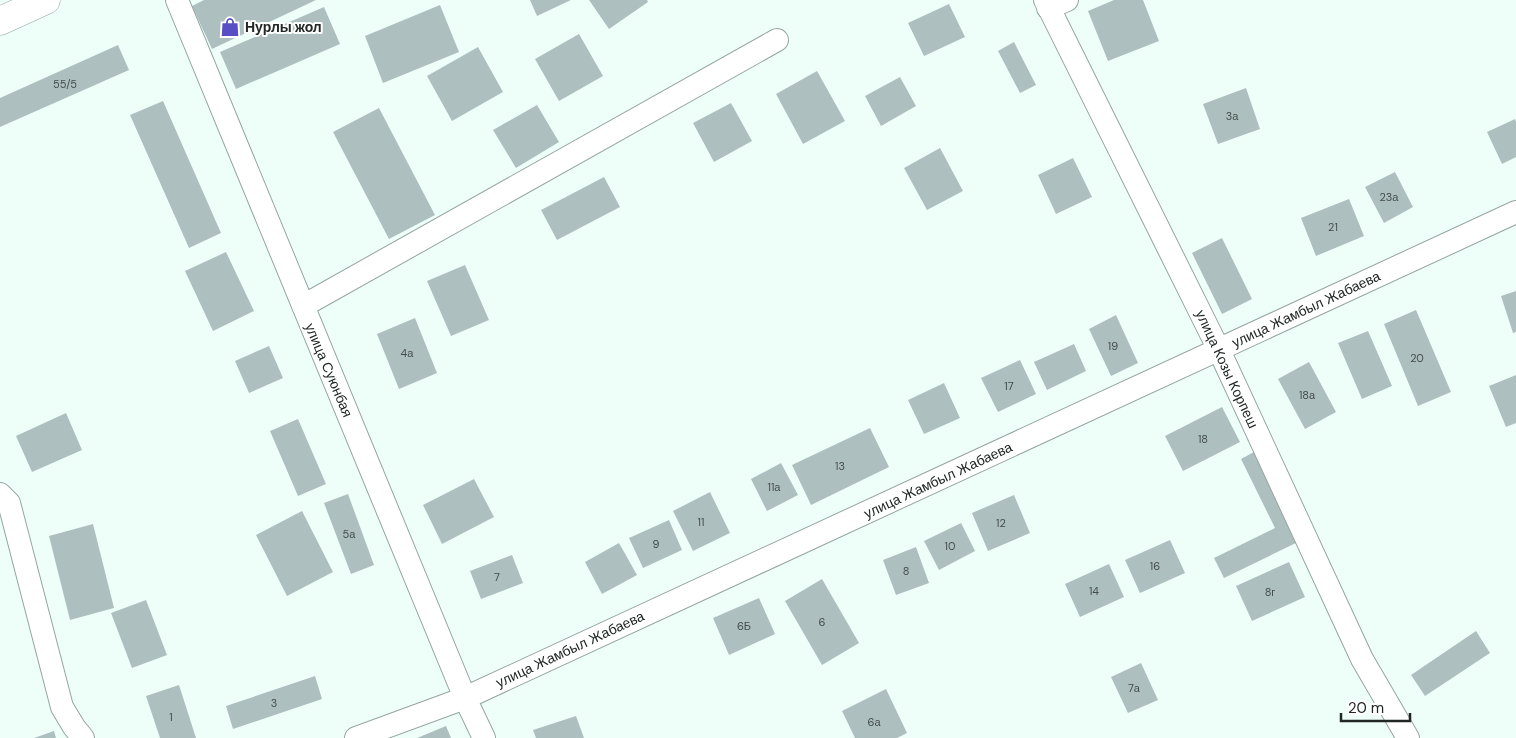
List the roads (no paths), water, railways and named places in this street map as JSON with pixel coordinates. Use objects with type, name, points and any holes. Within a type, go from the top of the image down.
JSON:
[{"type":"highway","points":[[0,21],[46,0]]},
{"type":"street","name":"улица Суюнбая","points":[[176,0],[484,738]]},
{"type":"street","name":"улица Козы Корпеш","points":[[1054,3],[1362,659],[1408,738]]},
{"type":"street","points":[[303,306],[777,40]]},
{"type":"street","name":"улица Жамбыл Жабаева","points":[[356,738],[466,698],[1516,212]]},
{"type":"street","points":[[0,494],[9,503],[62,707],[74,728],[83,738]]},
{"type":"place","name":"Нурлы жол","points":[[230,27]]}]
